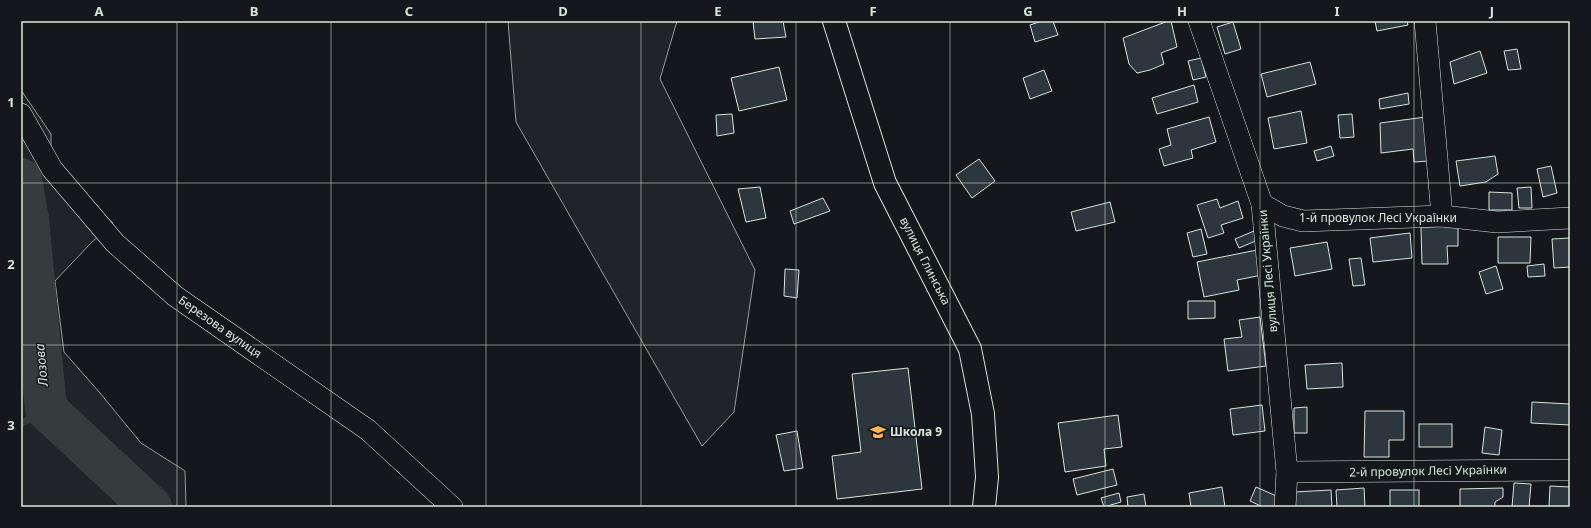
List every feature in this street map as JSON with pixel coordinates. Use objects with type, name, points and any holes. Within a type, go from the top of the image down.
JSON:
[{"type":"main road","name":"вулиця Глинська","points":[[834,21],[885,183],[970,349],[982,414],[987,477],[984,507]]},
{"type":"street","name":"вулиця Лесі Українки","points":[[1199,21],[1262,204],[1287,472],[1285,507]]},
{"type":"street","points":[[1425,21],[1442,216]]},
{"type":"street","name":"Березова вулиця","points":[[21,114],[52,169],[115,243],[175,296],[368,430],[452,507]]},
{"type":"street","name":"1-й провулок Лесі Українки","points":[[1262,204],[1283,216],[1302,221],[1442,216],[1497,222],[1570,218]]},
{"type":"street","name":"2-й провулок Лесі Українки","points":[[1287,472],[1570,470]]},
{"type":"shaded area","points":[[508,21],[677,21],[660,79],[755,270],[734,412],[702,446],[516,122]]},
{"type":"shaded area","points":[[21,90],[51,134],[51,151],[82,195],[113,223],[91,243],[55,281],[64,352],[141,443],[185,471],[186,507],[21,507]]},
{"type":"building","points":[[753,21],[783,21],[786,37],[755,39]]},
{"type":"building","points":[[1042,21],[1053,21],[1058,35],[1035,42],[1030,25]]},
{"type":"building","points":[[1171,21],[1177,47],[1161,53],[1164,64],[1150,70],[1137,73],[1129,64],[1123,38]]},
{"type":"building","points":[[1375,21],[1407,21],[1408,25],[1377,31]]},
{"type":"building","points":[[1233,22],[1241,49],[1225,54],[1217,27]]},
{"type":"building","points":[[1517,49],[1521,69],[1508,70],[1504,51]]},
{"type":"building","points":[[1480,51],[1487,73],[1454,84],[1450,62]]},
{"type":"building","points":[[1201,58],[1206,77],[1193,80],[1188,61]]},
{"type":"building","points":[[1310,62],[1316,84],[1267,97],[1261,74]]},
{"type":"building","points":[[779,67],[787,100],[739,111],[731,78]]},
{"type":"building","points":[[1044,70],[1052,91],[1030,99],[1023,78]]},
{"type":"building","points":[[1194,85],[1198,102],[1157,114],[1152,98]]},
{"type":"building","points":[[1408,93],[1409,104],[1380,109],[1379,99]]},
{"type":"building","points":[[1301,111],[1307,143],[1274,149],[1268,118]]},
{"type":"building","points":[[732,114],[734,133],[717,136],[716,115]]},
{"type":"building","points":[[1352,114],[1354,137],[1340,138],[1338,115]]},
{"type":"building","points":[[1209,117],[1216,142],[1191,150],[1193,158],[1164,166],[1159,149],[1171,145],[1167,129]]},
{"type":"building","points":[[1426,117],[1429,161],[1414,162],[1413,149],[1381,153],[1380,123]]},
{"type":"building","points":[[1331,146],[1334,156],[1317,161],[1314,151]]},
{"type":"building","points":[[1495,156],[1498,174],[1486,182],[1460,186],[1456,161]]},
{"type":"building","points":[[979,159],[995,181],[972,198],[956,175]]},
{"type":"building","points":[[1551,166],[1557,193],[1543,197],[1537,169]]},
{"type":"building","points":[[760,187],[766,218],[746,222],[738,189]]},
{"type":"building","points":[[1531,187],[1532,208],[1519,208],[1517,188]]},
{"type":"building","points":[[1489,192],[1512,193],[1512,210],[1489,210]]},
{"type":"building","points":[[823,198],[830,211],[794,224],[790,211]]},
{"type":"building","points":[[1217,199],[1220,208],[1238,201],[1243,218],[1221,225],[1224,233],[1208,238],[1197,205]]},
{"type":"building","points":[[1110,202],[1115,222],[1076,231],[1071,212]]},
{"type":"building","points":[[1458,226],[1458,246],[1447,246],[1448,264],[1422,264],[1421,227]]},
{"type":"building","points":[[1201,229],[1207,254],[1193,257],[1187,233]]},
{"type":"building","points":[[1254,231],[1258,240],[1239,248],[1235,239]]},
{"type":"building","points":[[1410,233],[1412,258],[1373,262],[1370,238]]},
{"type":"building","points":[[1498,237],[1531,237],[1530,263],[1498,263]]},
{"type":"building","points":[[1570,238],[1570,267],[1554,268],[1552,239]]},
{"type":"building","points":[[1327,242],[1332,269],[1295,276],[1290,248]]},
{"type":"building","points":[[1257,250],[1262,275],[1237,280],[1239,290],[1204,297],[1197,262]]},
{"type":"building","points":[[1361,258],[1365,285],[1353,286],[1349,259]]},
{"type":"building","points":[[1544,264],[1545,276],[1528,277],[1527,266]]},
{"type":"building","points":[[1496,266],[1503,289],[1486,294],[1479,272]]},
{"type":"building","points":[[785,269],[799,270],[797,298],[784,296]]},
{"type":"building","points":[[1188,301],[1215,301],[1215,318],[1188,319]]},
{"type":"building","points":[[1260,317],[1266,366],[1228,371],[1224,339],[1242,337],[1239,320]]},
{"type":"building","points":[[1342,363],[1343,387],[1307,389],[1305,365]]},
{"type":"building","points":[[908,368],[922,489],[837,499],[832,456],[861,452],[852,374]]},
{"type":"building","points":[[1532,402],[1570,404],[1570,425],[1531,423]]},
{"type":"building","points":[[1262,405],[1265,431],[1233,435],[1230,409]]},
{"type":"building","points":[[1307,407],[1307,433],[1294,433],[1294,408]]},
{"type":"building","points":[[1365,411],[1404,411],[1404,440],[1389,440],[1389,457],[1364,457]]},
{"type":"building","points":[[1118,415],[1122,447],[1104,449],[1106,466],[1065,472],[1058,423]]},
{"type":"building","points":[[1419,424],[1452,424],[1452,447],[1419,447]]},
{"type":"building","points":[[1485,427],[1502,430],[1499,455],[1482,453]]},
{"type":"building","points":[[797,431],[803,468],[784,471],[776,435]]},
{"type":"building","points":[[1113,469],[1117,485],[1077,495],[1073,479]]},
{"type":"building","points":[[1514,483],[1531,484],[1529,507],[1512,507]]},
{"type":"building","points":[[1550,486],[1570,487],[1570,507],[1549,507]]},
{"type":"building","points":[[1222,487],[1225,507],[1191,507],[1189,493]]},
{"type":"building","points":[[1256,487],[1281,498],[1277,507],[1263,507],[1250,501]]},
{"type":"building","points":[[1364,488],[1365,507],[1337,507],[1336,490]]},
{"type":"building","points":[[1503,488],[1503,497],[1495,502],[1495,507],[1460,507],[1460,489]]},
{"type":"building","points":[[1331,490],[1332,507],[1295,507],[1294,492]]},
{"type":"building","points":[[1390,490],[1419,490],[1419,507],[1390,507]]},
{"type":"building","points":[[1119,493],[1121,502],[1104,507],[1101,498]]},
{"type":"building","points":[[1144,494],[1146,507],[1128,507],[1127,497]]},
{"type":"waterway","name":"Лозова","points":[[21,179],[28,219],[46,409],[151,507]]},
{"type":"waterway","points":[[21,424],[46,409]]},
{"type":"place","name":"Школа 9","points":[[878,432]]}]
